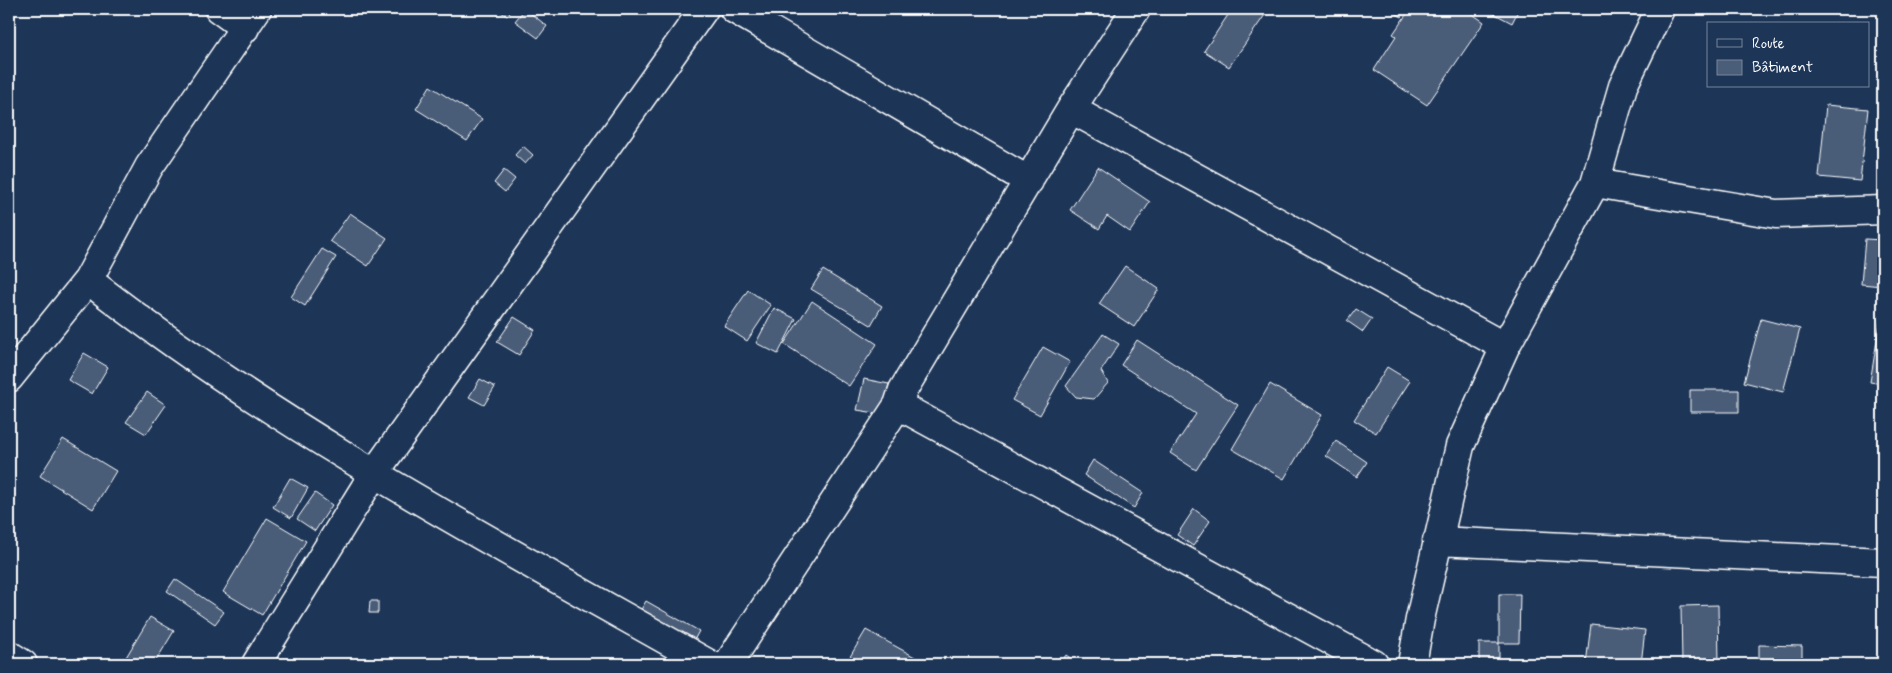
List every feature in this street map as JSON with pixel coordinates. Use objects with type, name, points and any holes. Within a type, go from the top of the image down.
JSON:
[{"type":"street","points":[[9,378],[88,280],[149,167],[251,18],[219,9]]},
{"type":"street","points":[[256,664],[373,475],[704,9]]},
{"type":"street","points":[[734,9],[1029,181]]},
{"type":"street","points":[[728,664],[898,405],[903,390],[1071,109],[1136,9]]},
{"type":"street","points":[[1412,664],[1437,541],[1460,446],[1505,347],[1595,183],[1623,86],[1660,9]]},
{"type":"street","points":[[1071,109],[1505,347]]},
{"type":"street","points":[[1595,183],[1776,214],[1883,210]]},
{"type":"street","points":[[88,280],[144,324],[373,475],[709,664]]},
{"type":"street","points":[[898,405],[1374,664]]},
{"type":"street","points":[[1437,541],[1883,562]]},
{"type":"street","points":[[9,655],[23,664]]},
{"type":"building","points":[[497,9],[512,9],[507,16]]},
{"type":"building","points":[[525,9],[547,26],[538,38],[515,21]]},
{"type":"building","points":[[1232,9],[1269,9],[1229,67],[1204,51]]},
{"type":"building","points":[[1388,9],[1407,9],[1402,17]]},
{"type":"building","points":[[1410,9],[1465,9],[1484,22],[1427,105],[1374,70],[1396,36],[1393,34]]},
{"type":"building","points":[[1495,9],[1519,9],[1512,23],[1493,13]]},
{"type":"building","points":[[430,86],[482,119],[467,141],[416,109]]},
{"type":"building","points":[[1826,105],[1868,109],[1860,181],[1819,177]]},
{"type":"building","points":[[523,146],[533,155],[525,164],[515,155]]},
{"type":"building","points":[[1098,167],[1150,202],[1130,232],[1107,216],[1099,229],[1070,210]]},
{"type":"building","points":[[504,170],[515,179],[505,192],[494,183]]},
{"type":"building","points":[[350,213],[387,238],[368,266],[330,241]]},
{"type":"building","points":[[1865,239],[1883,240],[1882,286],[1861,284]]},
{"type":"building","points":[[322,249],[336,257],[305,306],[291,297]]},
{"type":"building","points":[[1125,266],[1159,289],[1134,327],[1099,304]]},
{"type":"building","points":[[823,270],[882,306],[871,325],[811,289]]},
{"type":"building","points":[[748,290],[771,305],[747,341],[724,326]]},
{"type":"building","points":[[812,301],[877,344],[849,386],[784,344]]},
{"type":"building","points":[[1883,305],[1883,384],[1870,382]]},
{"type":"building","points":[[774,308],[796,319],[778,354],[756,343]]},
{"type":"building","points":[[1356,309],[1372,319],[1363,332],[1347,321]]},
{"type":"building","points":[[514,317],[535,330],[519,355],[497,342]]},
{"type":"building","points":[[1761,319],[1800,329],[1783,392],[1744,382]]},
{"type":"building","points":[[1103,334],[1119,344],[1101,371],[1108,383],[1094,399],[1076,397],[1066,386]]},
{"type":"building","points":[[1137,340],[1238,405],[1196,470],[1170,453],[1196,414],[1121,365]]},
{"type":"building","points":[[1043,347],[1070,362],[1040,415],[1012,400]]},
{"type":"building","points":[[84,353],[108,367],[92,394],[68,380]]},
{"type":"building","points":[[1387,367],[1410,381],[1376,433],[1354,420]]},
{"type":"building","points":[[480,379],[495,387],[484,405],[469,397]]},
{"type":"building","points":[[864,379],[889,384],[882,414],[857,410]]},
{"type":"building","points":[[1270,384],[1322,415],[1284,479],[1232,449]]},
{"type":"building","points":[[1690,390],[1739,390],[1739,412],[1690,412]]},
{"type":"building","points":[[147,392],[166,405],[146,434],[126,422]]},
{"type":"building","points":[[63,439],[116,471],[93,509],[40,476]]},
{"type":"building","points":[[1336,441],[1367,462],[1357,477],[1326,456]]},
{"type":"building","points":[[1093,460],[1143,493],[1134,508],[1084,475]]},
{"type":"building","points":[[290,478],[308,488],[291,518],[273,507]]},
{"type":"building","points":[[315,493],[332,505],[315,531],[297,519]]},
{"type":"building","points":[[1194,509],[1210,521],[1193,546],[1177,535]]},
{"type":"building","points":[[267,518],[306,541],[262,615],[223,592]]},
{"type":"building","points":[[175,579],[224,612],[215,624],[167,591]]},
{"type":"building","points":[[1499,594],[1520,594],[1519,643],[1499,643]]},
{"type":"building","points":[[370,601],[378,601],[378,613],[369,613]]},
{"type":"building","points":[[646,601],[699,631],[692,644],[639,613]]},
{"type":"building","points":[[1718,605],[1719,664],[1682,664],[1681,606]]},
{"type":"building","points":[[150,617],[174,631],[154,664],[122,664]]},
{"type":"building","points":[[1591,624],[1645,630],[1641,664],[1586,664]]},
{"type":"building","points":[[866,630],[924,662],[923,664],[855,664],[848,660]]},
{"type":"building","points":[[1479,643],[1499,643],[1499,664],[1479,664]]},
{"type":"building","points":[[1759,645],[1802,646],[1802,664],[1759,664]]},
{"type":"building","points":[[1066,655],[1079,664],[1060,664]]},
{"type":"building","points":[[1236,659],[1243,664],[1233,664]]}]
